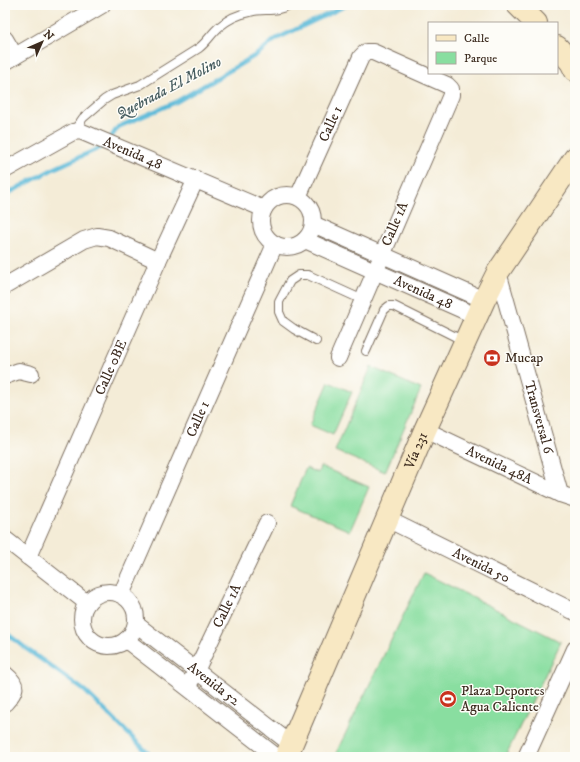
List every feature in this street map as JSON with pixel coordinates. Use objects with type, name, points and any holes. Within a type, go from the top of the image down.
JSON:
[{"type":"main road","points":[[518,5],[535,22]]},
{"type":"main road","points":[[558,48],[571,62],[575,70]]},
{"type":"main road","name":"Vía 231","points":[[285,753],[424,430],[480,308],[498,272],[575,158]]},
{"type":"street","points":[[5,39],[10,59],[102,5]]},
{"type":"street","name":"Calle 1A","points":[[338,358],[451,95],[451,89],[447,84],[373,52],[366,52]]},
{"type":"street","name":"Calle 1","points":[[298,197],[361,57],[366,52]]},
{"type":"street","name":"Avenida 48","points":[[73,132],[80,131],[90,135],[264,209]]},
{"type":"street","points":[[5,170],[73,132]]},
{"type":"street","name":"Calle 0BE","points":[[28,557],[158,261],[196,180]]},
{"type":"street","points":[[288,195],[298,197],[308,205],[313,217],[313,224],[309,236],[298,244],[290,247],[275,244],[266,235],[262,224],[264,209],[270,201],[278,196],[288,195]]},
{"type":"street","name":"Avenida 48","points":[[313,224],[382,255],[480,308]]},
{"type":"street","points":[[5,286],[84,240],[98,236],[109,238],[158,261]]},
{"type":"street","name":"Avenida 48","points":[[304,240],[375,271],[480,308]]},
{"type":"street","name":"Calle 1","points":[[121,595],[275,244]]},
{"type":"street","name":"Transversal 6","points":[[498,272],[560,494]]},
{"type":"street","points":[[5,376],[19,371],[31,374]]},
{"type":"street","name":"Avenida 48A","points":[[424,430],[560,494],[575,499]]},
{"type":"street","name":"Avenida 50","points":[[387,519],[575,612]]},
{"type":"street","name":"Calle 1A","points":[[187,687],[197,670],[266,523]]},
{"type":"street","points":[[5,540],[87,603]]},
{"type":"street","points":[[109,592],[121,595],[127,598],[135,610],[136,624],[132,633],[126,640],[118,644],[108,646],[99,644],[91,638],[86,631],[83,622],[83,612],[87,603],[96,595],[102,593],[109,592]]},
{"type":"street","name":"Avenida 52","points":[[136,624],[197,670],[285,753]]},
{"type":"street","name":"Avenida 52","points":[[126,640],[187,687],[285,753]]},
{"type":"street","points":[[526,757],[575,649]]},
{"type":"street","points":[[5,674],[14,684],[9,699]]},
{"type":"lane","points":[[73,132],[83,118],[104,100],[112,95],[140,85],[199,48],[208,41],[220,26],[239,15],[251,11],[277,10],[289,5]]},
{"type":"lane","points":[[316,341],[289,325],[283,320],[279,312],[279,302],[290,280],[299,275],[308,275],[363,300]]},
{"type":"lane","points":[[366,351],[384,310],[389,306],[394,306],[464,342]]},
{"type":"green space","points":[[371,367],[421,389],[385,472],[335,451]]},
{"type":"green space","points":[[329,382],[352,392],[333,435],[310,425]]},
{"type":"green space","points":[[320,466],[369,487],[350,531],[290,506],[306,468],[318,473]]},
{"type":"green space","name":"Plaza Deportes Agua Caliente","points":[[424,573],[561,642],[505,757],[334,757]]},
{"type":"waterway","name":"Quebrada El Molino","points":[[109,140],[118,127],[176,102],[256,55],[276,39],[347,5]]},
{"type":"waterway","name":"Quebrada El Molino","points":[[5,195],[53,169],[104,146]]},
{"type":"waterway","name":"Quebrada El Molino","points":[[5,632],[85,691],[152,757]]},
{"type":"place","name":"Mucap","points":[[492,358]]},
{"type":"place","name":"Plaza Deportes Agua Caliente","points":[[448,699]]}]
